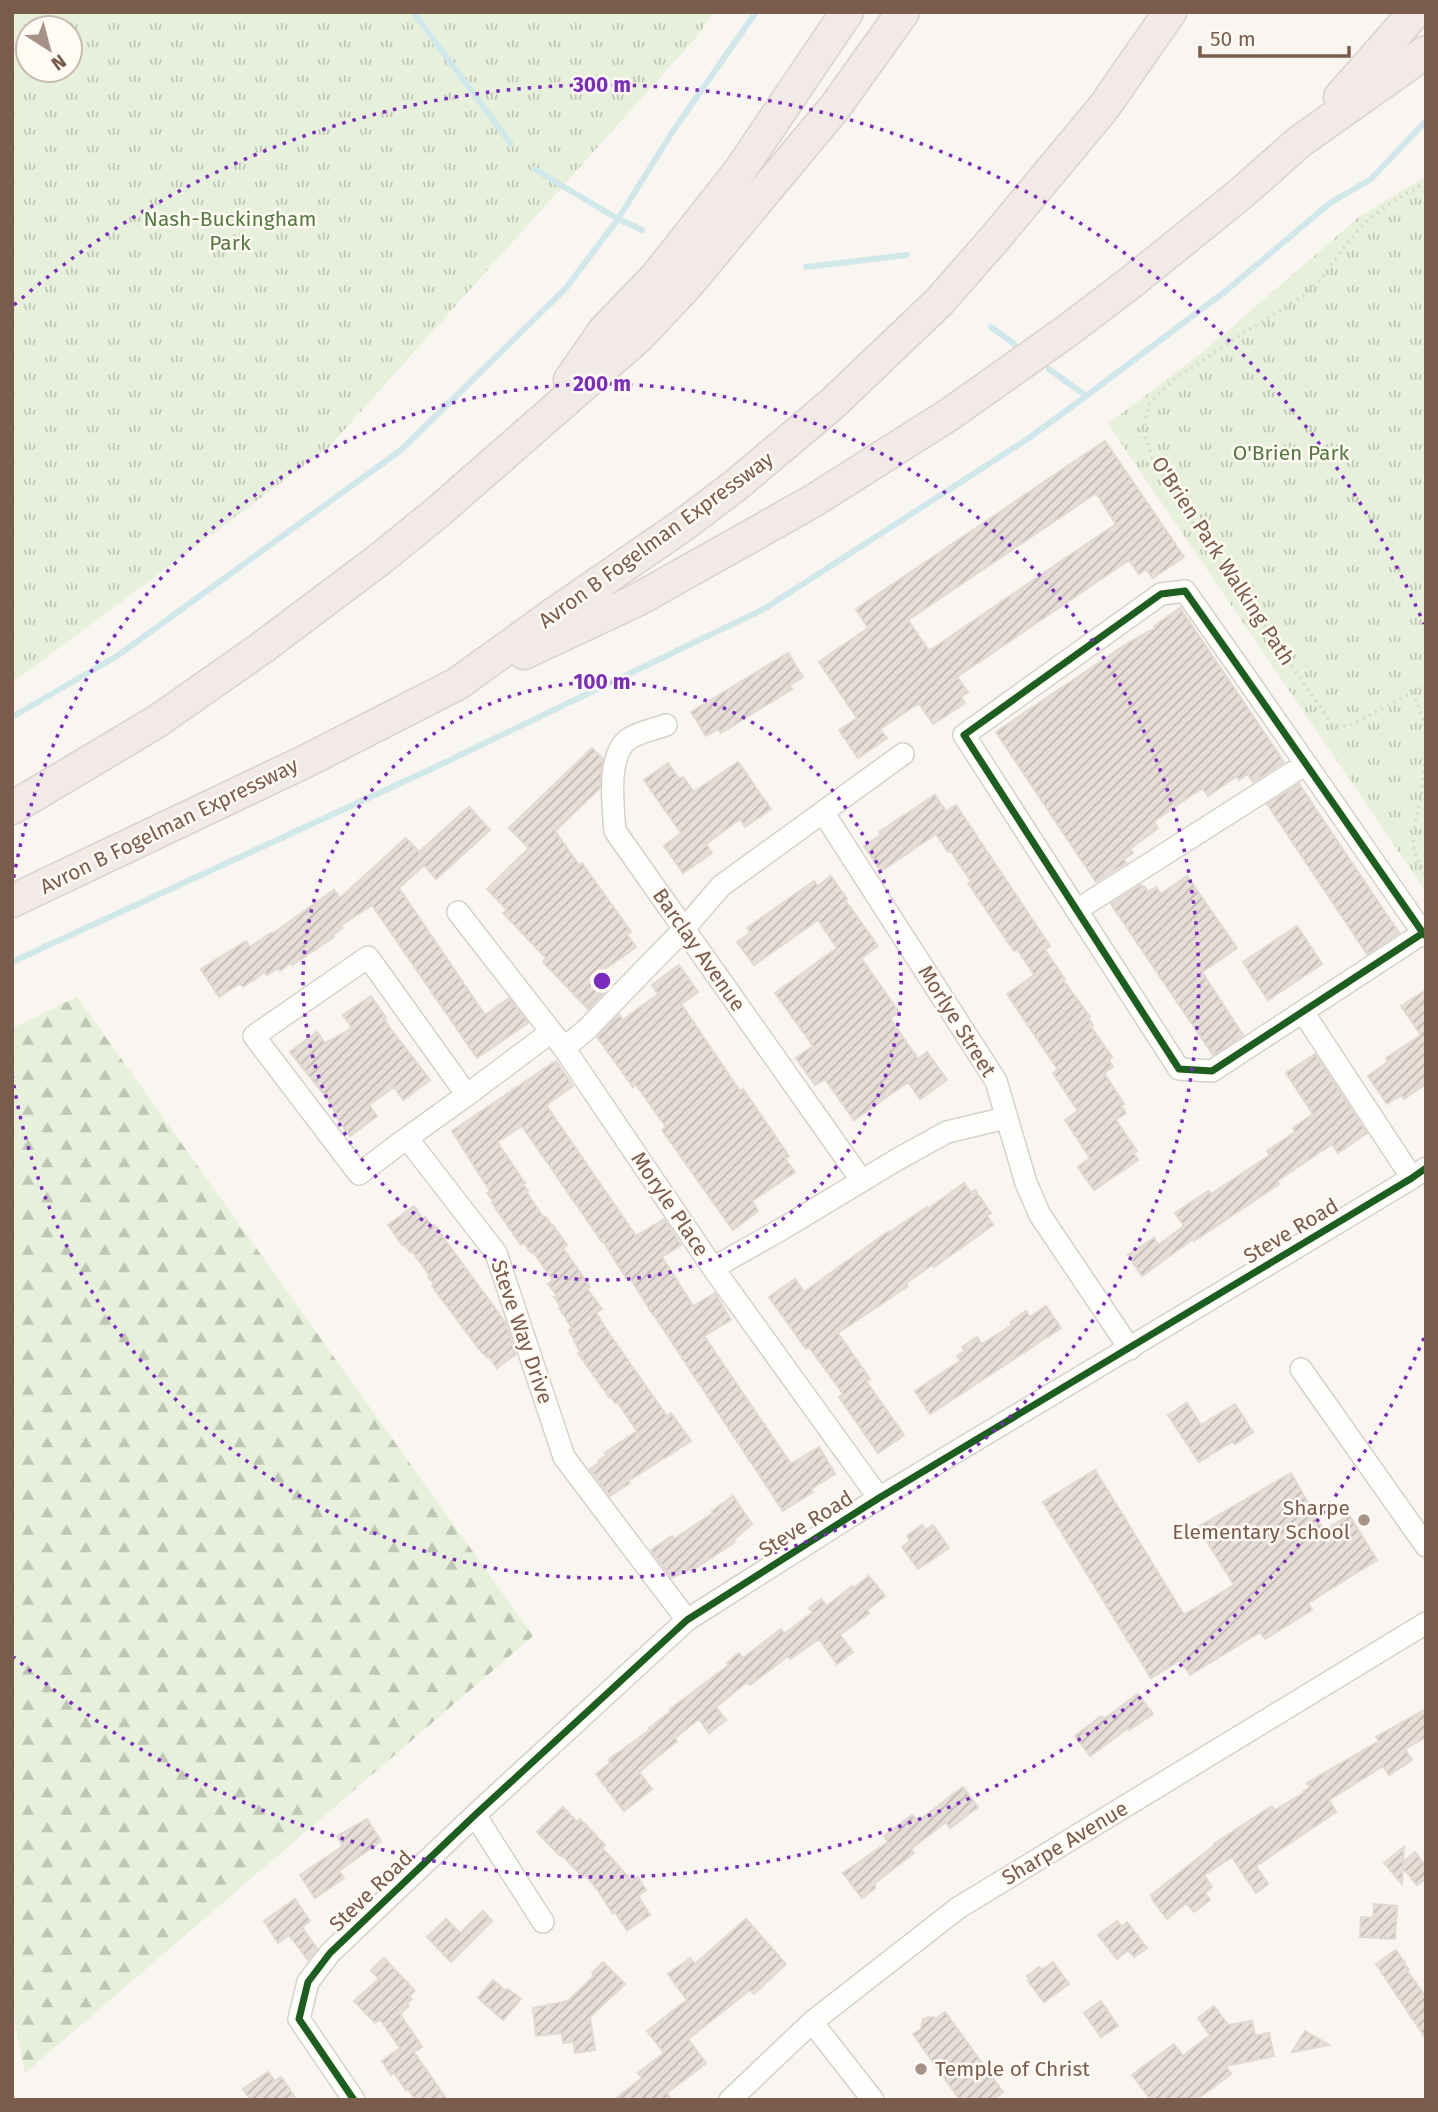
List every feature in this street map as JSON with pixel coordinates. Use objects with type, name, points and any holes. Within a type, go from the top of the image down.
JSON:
[{"type":"highway","points":[[543,418],[604,331],[656,277],[739,172],[847,12]]},
{"type":"highway","points":[[12,808],[156,722],[263,647],[380,559],[439,511],[639,336],[687,285],[835,107],[903,12]]},
{"type":"highway","name":"Avron B Fogelman Expressway","points":[[12,901],[304,762],[457,684],[736,485],[813,421],[939,302],[1104,107],[1170,12]]},
{"type":"highway","points":[[1299,142],[1415,12]]},
{"type":"highway","points":[[457,684],[637,600],[813,501],[938,422],[1012,371],[1134,280],[1244,191],[1299,142],[1426,52]]},
{"type":"street","points":[[1185,591],[1306,764],[1424,934],[1212,1071],[1179,1069],[964,735],[1161,594],[1185,591]]},
{"type":"street","name":"Barclay Avenue","points":[[666,725],[631,737],[620,747],[611,786],[615,831],[862,1181]]},
{"type":"street","points":[[467,1095],[368,957],[254,1035],[359,1174],[467,1095],[558,1040],[586,1030],[721,887],[903,754]]},
{"type":"street","points":[[1077,910],[1306,764]]},
{"type":"street","name":"Morlye Street","points":[[823,812],[996,1081],[1026,1183],[1040,1215],[1130,1349]]},
{"type":"street","name":"Moryle Place","points":[[458,912],[558,1040],[713,1268],[879,1498]]},
{"type":"street","points":[[1303,1012],[1419,1173]]},
{"type":"street","points":[[713,1268],[947,1132],[1006,1118]]},
{"type":"street","name":"Steve Way Drive","points":[[407,1139],[496,1253],[565,1457],[687,1620]]},
{"type":"street","name":"Steve Road","points":[[354,2100],[299,2019],[308,1982],[330,1954],[475,1815],[687,1620],[879,1498],[1419,1173]]},
{"type":"street","points":[[1301,1369],[1426,1546]]},
{"type":"street","name":"Sharpe Avenue","points":[[730,2100],[812,2022],[958,1908],[1426,1623]]},
{"type":"street","points":[[475,1815],[543,1922]]},
{"type":"street","points":[[812,2022],[873,2100]]},
{"type":"path","points":[[1413,692],[1426,726]]},
{"type":"path","points":[[1426,750],[1420,799],[1412,832],[1413,849],[1426,876]]},
{"type":"green space","name":"Nash-Buckingham Park","points":[[12,12],[714,12],[699,34],[329,447],[12,683]]},
{"type":"green space","name":"O'Brien Park","points":[[1426,176],[1426,892],[1108,424],[1208,348],[1359,217]]},
{"type":"green space","points":[[77,997],[533,1636],[25,2073],[12,2011],[12,1028]]},
{"type":"building","points":[[1105,441],[1184,557],[1153,578],[1146,569],[1139,574],[1129,560],[957,677],[968,692],[961,697],[965,703],[933,724],[919,703],[880,729],[887,738],[858,758],[839,730],[857,718],[819,662],[868,628],[856,609]],"holes":[[[1096,493],[1116,524],[929,651],[908,620]]]},
{"type":"building","points":[[1180,608],[1284,762],[1253,782],[1247,774],[1239,780],[1237,776],[1208,796],[1202,788],[1154,821],[1158,828],[1130,849],[1133,853],[1124,859],[1126,863],[1096,882],[996,732],[1128,643],[1155,628],[1154,626]]},
{"type":"building","points":[[788,653],[803,677],[789,686],[792,689],[721,733],[718,729],[706,736],[691,712]]},
{"type":"building","points":[[592,748],[603,759],[600,788],[555,831],[579,865],[582,863],[631,932],[627,934],[636,947],[598,974],[610,986],[588,1009],[543,962],[546,958],[503,913],[507,910],[487,889],[529,848],[509,828]]},
{"type":"building","points":[[738,762],[771,809],[745,827],[740,819],[706,844],[712,853],[683,873],[664,846],[681,833],[644,780],[668,763],[679,779],[683,777],[694,792]]},
{"type":"building","points":[[1299,784],[1399,933],[1367,954],[1267,804]]},
{"type":"building","points":[[935,795],[946,811],[956,805],[1050,946],[1045,950],[1090,1017],[1088,1018],[1093,1025],[1091,1027],[1112,1057],[1109,1060],[1113,1067],[1104,1073],[1124,1104],[1121,1106],[1126,1113],[1116,1120],[1137,1151],[1133,1153],[1138,1160],[1094,1190],[1078,1167],[1090,1158],[1065,1120],[1078,1111],[1053,1073],[1058,1070],[1007,994],[1034,975],[1017,949],[1014,951],[968,883],[971,881],[936,834],[881,871],[864,846],[881,835],[879,832]]},
{"type":"building","points":[[469,807],[490,830],[436,879],[424,865],[399,888],[485,1015],[509,998],[528,1023],[477,1058],[372,905],[340,926],[342,928],[334,937],[292,965],[290,963],[280,971],[278,968],[267,975],[265,972],[243,987],[240,983],[219,997],[201,969],[246,941],[250,947],[272,934],[334,890],[340,898],[406,838],[419,852]]},
{"type":"building","points":[[831,876],[878,946],[861,958],[899,1012],[890,1018],[918,1059],[927,1052],[947,1080],[920,1099],[908,1082],[854,1120],[825,1079],[815,1085],[796,1058],[813,1046],[775,993],[837,948],[818,920],[754,965],[737,942],[750,933],[747,928],[814,881],[818,886]]},
{"type":"building","points":[[1187,876],[1237,948],[1202,972],[1243,1035],[1213,1055],[1111,904],[1141,885],[1148,892],[1156,887],[1161,894]]},
{"type":"building","points":[[1297,926],[1322,964],[1268,1000],[1243,962]]},
{"type":"building","points":[[679,965],[698,992],[681,1004],[740,1091],[743,1089],[789,1156],[785,1158],[795,1172],[752,1201],[758,1211],[733,1230],[662,1130],[666,1127],[597,1037],[619,1015],[623,1020],[658,994],[652,985]]},
{"type":"building","points":[[1426,990],[1426,1084],[1404,1099],[1401,1095],[1387,1104],[1368,1076],[1388,1062],[1386,1058],[1421,1035],[1401,1006]]},
{"type":"building","points":[[371,996],[390,1028],[430,1080],[403,1100],[394,1087],[369,1105],[377,1116],[350,1136],[334,1114],[336,1112],[329,1104],[331,1103],[290,1052],[317,1032],[325,1043],[352,1028],[343,1015]]},
{"type":"building","points":[[1315,1054],[1367,1133],[1338,1153],[1332,1144],[1277,1181],[1279,1184],[1194,1241],[1193,1239],[1142,1276],[1128,1255],[1154,1238],[1158,1245],[1184,1226],[1175,1213],[1208,1191],[1211,1194],[1270,1155],[1267,1151],[1295,1132],[1293,1128],[1313,1114],[1286,1073]]},
{"type":"building","points":[[556,1061],[573,1086],[546,1105],[636,1236],[664,1219],[681,1245],[662,1257],[693,1306],[715,1293],[731,1320],[704,1336],[791,1464],[819,1447],[835,1474],[783,1511],[629,1276],[626,1278],[522,1126],[497,1142],[525,1183],[523,1184],[527,1193],[567,1245],[563,1248],[602,1309],[596,1313],[610,1335],[667,1416],[671,1413],[691,1441],[628,1481],[630,1483],[610,1496],[590,1469],[607,1455],[605,1453],[637,1431],[578,1353],[580,1352],[569,1330],[572,1328],[559,1308],[561,1307],[554,1297],[557,1296],[548,1284],[553,1280],[533,1252],[531,1253],[524,1243],[521,1245],[492,1203],[494,1202],[487,1193],[490,1191],[452,1131]]},
{"type":"building","points":[[964,1183],[971,1193],[975,1190],[991,1213],[987,1215],[993,1225],[934,1267],[932,1265],[906,1283],[908,1286],[838,1333],[870,1379],[866,1381],[904,1435],[878,1453],[839,1397],[843,1394],[809,1347],[806,1349],[769,1297],[795,1279],[804,1292],[889,1231],[927,1207],[928,1209]]},
{"type":"building","points":[[414,1206],[423,1219],[425,1217],[434,1225],[505,1322],[516,1354],[497,1368],[479,1349],[432,1286],[434,1284],[428,1277],[430,1276],[412,1251],[403,1246],[388,1225]]},
{"type":"building","points":[[1046,1306],[1061,1328],[930,1414],[915,1391],[960,1361],[957,1356],[965,1351],[962,1347],[977,1337],[982,1344],[1012,1325],[1010,1322],[1026,1311],[1030,1317]]},
{"type":"building","points":[[1187,1403],[1201,1425],[1235,1404],[1253,1432],[1199,1462],[1168,1415]]},
{"type":"building","points":[[1095,1470],[1184,1615],[1234,1585],[1198,1527],[1291,1473],[1324,1531],[1349,1515],[1377,1560],[1308,1603],[1312,1610],[1265,1639],[1260,1632],[1190,1675],[1180,1660],[1151,1678],[1043,1502]]},
{"type":"building","points":[[733,1496],[752,1524],[733,1540],[735,1542],[691,1571],[690,1569],[672,1578],[651,1550],[672,1536],[674,1539]]},
{"type":"building","points":[[922,1525],[926,1530],[933,1525],[949,1548],[918,1569],[902,1547],[910,1541],[907,1536]]},
{"type":"building","points":[[869,1576],[885,1596],[867,1610],[869,1613],[840,1635],[853,1652],[837,1664],[819,1639],[790,1659],[788,1656],[750,1685],[747,1682],[716,1707],[726,1720],[709,1733],[699,1719],[639,1772],[652,1789],[624,1811],[596,1774],[610,1763],[608,1760],[650,1730],[649,1728],[670,1712],[669,1710],[729,1665],[727,1663],[739,1653],[743,1658],[781,1629],[784,1634],[813,1612],[809,1608],[821,1599],[827,1606]]},
{"type":"building","points":[[1138,1694],[1153,1714],[1129,1730],[1128,1728],[1090,1756],[1075,1736],[1101,1716],[1104,1719]]},
{"type":"building","points":[[1426,1709],[1426,1737],[1405,1749],[1412,1760],[1389,1775],[1383,1766],[1329,1800],[1336,1812],[1256,1866],[1268,1884],[1256,1893],[1232,1857],[1204,1875],[1212,1887],[1205,1893],[1210,1900],[1194,1912],[1186,1903],[1167,1919],[1151,1895],[1214,1844],[1272,1806],[1275,1810],[1305,1792],[1310,1787],[1307,1783],[1379,1741],[1376,1737]]},
{"type":"building","points":[[963,1787],[978,1807],[950,1828],[946,1822],[911,1849],[914,1853],[875,1883],[875,1888],[862,1898],[843,1873],[888,1842],[884,1836],[912,1815],[918,1821]]},
{"type":"building","points":[[563,1807],[577,1822],[580,1819],[605,1845],[602,1848],[632,1881],[638,1877],[646,1890],[638,1896],[650,1915],[627,1930],[585,1875],[583,1877],[537,1832]]},
{"type":"building","points":[[367,1819],[381,1841],[339,1871],[344,1878],[315,1898],[300,1875],[343,1846],[337,1836]]},
{"type":"building","points":[[1404,1847],[1403,1862],[1415,1852],[1426,1866],[1426,1878],[1417,1885],[1403,1868],[1402,1884],[1384,1863]]},
{"type":"building","points":[[295,1899],[310,1921],[302,1927],[317,1949],[308,1960],[289,1935],[278,1943],[264,1921]]},
{"type":"building","points":[[1374,1904],[1397,1906],[1395,1939],[1360,1937],[1361,1917],[1373,1918]]},
{"type":"building","points":[[483,1911],[492,1921],[451,1962],[427,1937],[446,1919],[460,1933]]},
{"type":"building","points":[[746,1919],[786,1964],[754,1994],[750,1990],[688,2039],[706,2063],[667,2093],[672,2100],[614,2100],[642,2078],[638,2073],[664,2053],[647,2031],[687,2000],[668,1974],[690,1958],[695,1964]]},
{"type":"building","points":[[1117,1921],[1122,1927],[1127,1922],[1147,1948],[1134,1957],[1128,1950],[1117,1959],[1098,1935]]},
{"type":"building","points":[[1396,1950],[1426,1997],[1426,2039],[1376,1964]]},
{"type":"building","points":[[384,1958],[415,1991],[409,1996],[412,1999],[407,2003],[409,2006],[400,2014],[422,2047],[414,2052],[447,2100],[416,2100],[394,2073],[391,2075],[382,2061],[400,2048],[380,2019],[375,2023],[354,2001],[379,1979],[371,1970]]},
{"type":"building","points":[[603,1962],[625,1984],[590,2017],[595,2050],[575,2053],[574,2042],[563,2043],[562,2033],[536,2036],[533,2008],[568,2001],[594,1976],[592,1973]]},
{"type":"building","points":[[1053,1962],[1069,1984],[1044,2002],[1027,1976],[1039,1967],[1042,1970]]},
{"type":"building","points":[[493,1980],[521,1999],[503,2020],[478,1998]]},
{"type":"building","points":[[1101,2001],[1118,2026],[1101,2037],[1084,2013]]},
{"type":"building","points":[[1214,2006],[1228,2025],[1252,2021],[1255,2036],[1269,2033],[1274,2056],[1226,2066],[1231,2074],[1196,2100],[1151,2100],[1132,2075],[1174,2044],[1183,2056],[1210,2035],[1198,2018]]},
{"type":"building","points":[[945,2012],[1003,2092],[993,2100],[960,2100],[913,2034],[921,2029],[923,2019],[937,2018]]},
{"type":"building","points":[[1305,2031],[1329,2045],[1292,2052]]},
{"type":"building","points":[[268,2072],[275,2081],[281,2077],[297,2100],[251,2100],[243,2089]]},
{"type":"waterway","points":[[413,12],[511,144]]},
{"type":"waterway","points":[[12,717],[117,656],[401,450],[566,288],[618,219],[673,131],[756,12]]},
{"type":"waterway","points":[[1086,396],[1227,290],[1330,203],[1371,179],[1426,121]]},
{"type":"waterway","points":[[534,169],[618,219],[642,230]]},
{"type":"waterway","points":[[806,267],[907,255]]},
{"type":"waterway","points":[[991,327],[1014,344]]},
{"type":"waterway","points":[[12,962],[429,770],[764,609],[1029,438],[1086,396],[1049,369]]},
{"type":"cycle path","points":[[1423,933],[1212,1071],[1179,1069],[964,735],[1161,594],[1185,591],[1426,936]]},
{"type":"cycle path","points":[[354,2100],[299,2019],[308,1982],[330,1953],[687,1620],[879,1498],[1426,1168]]},
{"type":"place","name":"Sharpe Elementary School","points":[[1364,1520]]},
{"type":"place","name":"Temple of Christ","points":[[921,2069]]}]
